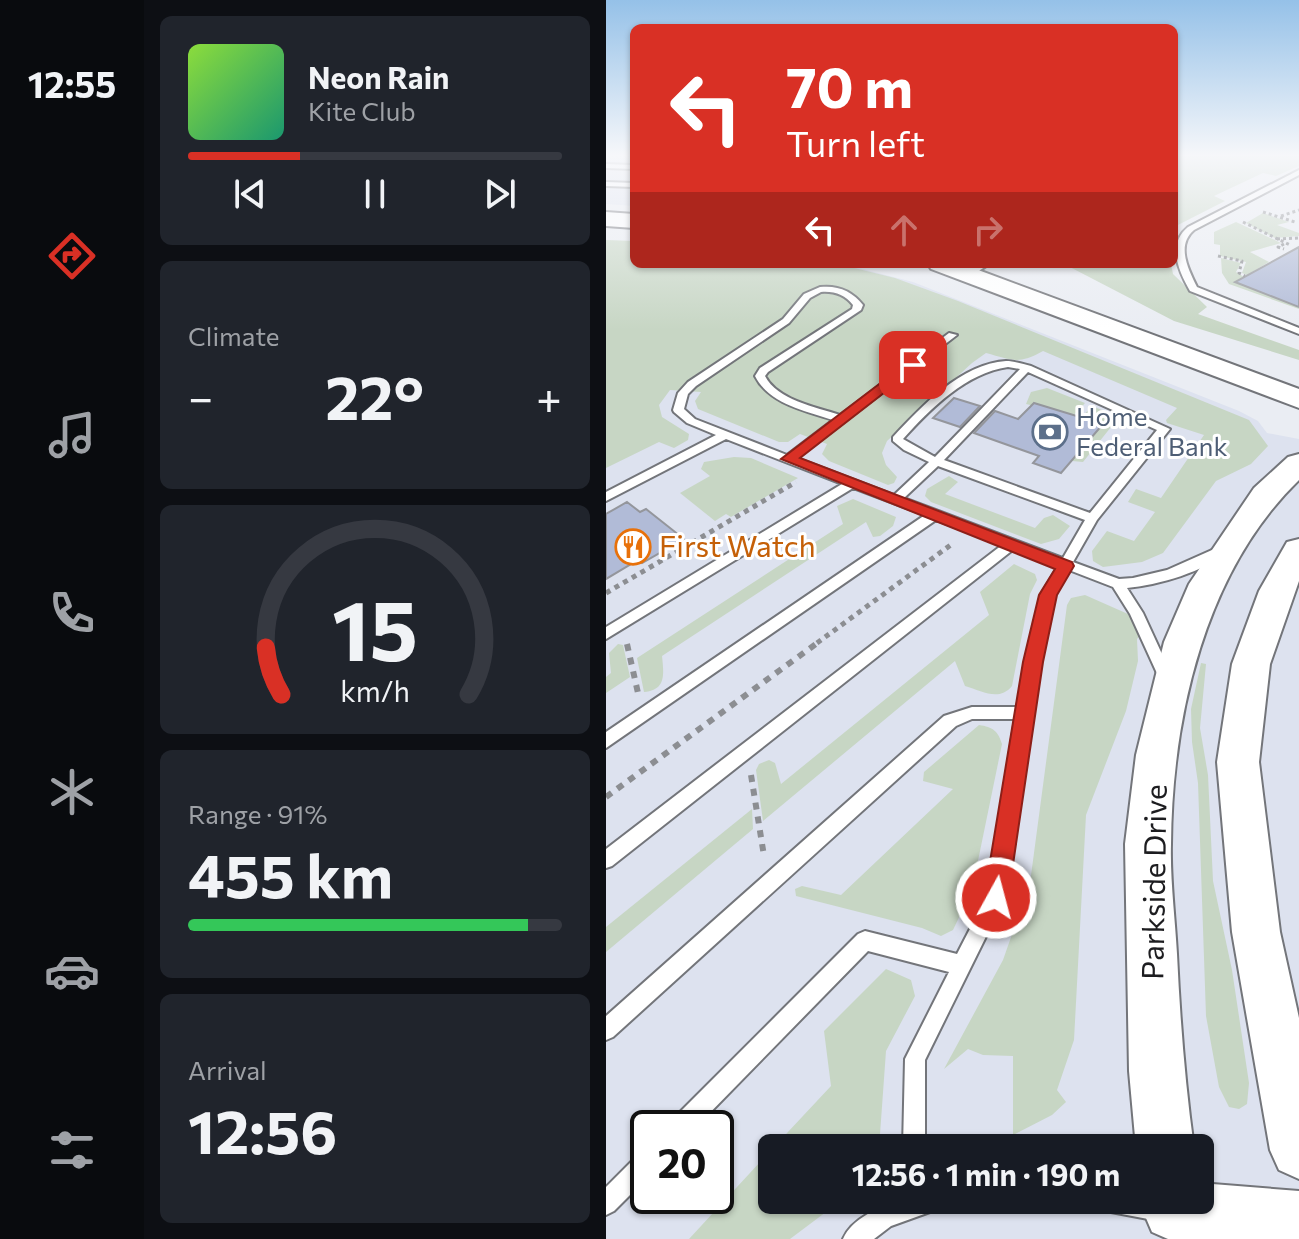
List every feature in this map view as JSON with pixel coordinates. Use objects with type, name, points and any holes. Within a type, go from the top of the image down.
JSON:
[{"type":"main road","points":[[606,219],[630,221]]},
{"type":"main road","points":[[978,269],[1299,399]]},
{"type":"street","name":"Parkside Drive","points":[[1163,1134],[1156,1071],[1148,844],[1157,755],[1170,688],[1182,642],[1206,584],[1265,495],[1299,463]]},
{"type":"street","points":[[1299,550],[1276,591],[1251,664],[1238,762],[1256,932],[1299,1150]]},
{"type":"street","points":[[1174,1217],[1299,1221]]},
{"type":"lane","points":[[1220,214],[1182,236],[1180,243],[1193,289],[1299,331]]},
{"type":"lane","points":[[841,419],[778,395],[761,382],[764,370],[856,310],[858,305],[846,292],[826,289],[804,298],[795,314],[683,393],[678,410],[691,421],[725,435],[1118,584],[1146,582],[1182,572],[1229,546]]},
{"type":"lane","points":[[789,459],[952,335]]},
{"type":"lane","points":[[914,1134],[915,1059],[996,898],[1024,713],[1048,595],[1092,518],[1164,429],[1027,368],[1008,364],[959,382],[897,439],[903,446],[937,461],[1092,518]]},
{"type":"lane","points":[[895,500],[1027,368]]},
{"type":"lane","points":[[606,497],[725,435]]},
{"type":"lane","points":[[606,634],[852,483]]},
{"type":"lane","points":[[606,741],[934,515]]},
{"type":"lane","points":[[606,860],[1011,545]]},
{"type":"lane","points":[[1118,584],[1136,613],[1170,688]]},
{"type":"lane","points":[[606,1030],[950,721],[972,713],[1024,713]]},
{"type":"lane","points":[[698,1110],[865,941],[961,965]]},
{"type":"lane","points":[[606,1203],[630,1179]]},
{"type":"lane","points":[[855,1239],[891,1214]]},
{"type":"path","points":[[1270,214],[1295,222]]},
{"type":"path","points":[[1279,217],[1288,214]]},
{"type":"path","points":[[1242,222],[1290,245]]},
{"type":"path","points":[[1276,239],[1299,238]]},
{"type":"path","points":[[1284,249],[1278,247],[1285,243]]},
{"type":"path","points":[[1218,256],[1242,261],[1239,273],[1245,276]]},
{"type":"path","points":[[606,593],[818,470]]},
{"type":"path","points":[[606,797],[973,530]]},
{"type":"path","points":[[623,624],[643,716]]},
{"type":"path","points":[[747,750],[769,886]]},
{"type":"shaded area","points":[[782,268],[859,268],[913,282],[1239,411],[1258,421],[1267,433],[1299,439],[1299,1239],[606,1239],[606,391]]},
{"type":"green space","points":[[1178,214],[1200,214],[1178,225]]},
{"type":"green space","points":[[1265,214],[1289,222],[1277,225],[1299,233],[1299,236],[1275,238],[1246,223]]},
{"type":"green space","points":[[1236,222],[1281,243],[1250,252],[1269,262],[1247,275],[1242,273],[1246,262],[1220,256],[1220,245],[1214,244],[1214,232]]},
{"type":"green space","points":[[606,240],[630,241],[630,268],[854,268],[895,278],[1249,420],[1268,446],[1251,464],[1216,481],[1163,553],[1142,562],[1103,567],[1093,561],[1092,551],[1107,531],[1134,541],[1155,512],[1128,502],[1136,489],[1161,498],[1204,435],[1167,423],[1166,420],[1177,408],[1043,351],[1015,360],[986,353],[972,363],[887,441],[882,453],[886,465],[897,477],[894,483],[888,485],[829,461],[822,454],[827,444],[800,434],[788,442],[779,442],[698,409],[695,401],[701,392],[670,390],[659,405],[662,417],[689,434],[688,440],[674,448],[659,442],[606,468]]},
{"type":"green space","points":[[1221,258],[1241,263],[1236,272],[1244,277],[1236,282],[1289,303],[1299,297],[1299,309],[1229,284],[1222,273]]},
{"type":"green space","points":[[1072,268],[1172,268],[1173,274],[1207,307],[1198,314],[1299,350],[1299,360],[1174,321]]},
{"type":"green space","points":[[1047,388],[1085,403],[1074,415],[1026,404],[1031,392]]},
{"type":"green space","points":[[1092,406],[1119,417],[1083,462],[1072,461],[1102,425],[1081,418]]},
{"type":"green space","points":[[734,457],[751,458],[798,478],[731,517],[726,514],[715,521],[680,493],[710,476],[701,469],[704,462]]},
{"type":"green space","points":[[949,476],[958,482],[945,494],[1035,528],[1044,518],[1053,515],[1070,526],[1059,539],[1041,544],[931,502],[925,496],[927,489]]},
{"type":"green space","points":[[853,499],[896,517],[893,526],[880,536],[873,537],[866,522],[662,656],[660,685],[644,692],[637,658],[843,524],[837,506]]},
{"type":"green space","points":[[1014,564],[1035,574],[1037,580],[1030,594],[1012,686],[996,694],[965,686],[955,661],[763,821],[756,770],[759,764],[769,760],[775,763],[781,784],[989,615],[980,592]]},
{"type":"green space","points":[[1085,595],[1128,614],[1141,634],[1137,639],[1138,661],[1126,711],[1086,815],[1074,1040],[1057,1090],[1066,1102],[1052,1115],[1013,1134],[1013,1056],[983,1055],[968,1049],[944,1069],[1003,960],[1030,883],[1067,605],[1071,598]]},
{"type":"green space","points":[[618,644],[623,645],[630,677],[606,693],[606,677],[611,673],[609,653]]},
{"type":"green space","points":[[1201,663],[1206,664],[1200,728],[1208,775],[1213,881],[1232,970],[1249,1083],[1247,1104],[1239,1109],[1229,1107],[1219,1087],[1206,1016],[1198,783],[1191,709]]},
{"type":"green space","points":[[979,725],[994,730],[1002,744],[972,890],[953,930],[941,936],[922,928],[796,896],[795,889],[802,886],[841,895],[953,789],[923,781],[924,772]]},
{"type":"green space","points":[[752,809],[753,829],[606,952],[606,927]]},
{"type":"green space","points":[[886,969],[911,980],[915,996],[886,1051],[880,1134],[786,1134],[831,1086],[824,1031]]},
{"type":"green space","points":[[758,1164],[758,1214],[823,1214],[790,1239],[689,1239],[712,1214],[734,1214],[734,1190]]},
{"type":"building","points":[[1299,247],[1299,307],[1235,282]]},
{"type":"building","points":[[954,398],[980,406],[960,427],[933,418]]},
{"type":"building","name":"Home Federal Bank","points":[[1034,403],[1103,424],[1061,473],[1033,463],[1039,456],[974,433],[995,411],[1018,419]]},
{"type":"building","points":[[627,502],[640,512],[646,509],[684,539],[606,579],[606,514]]},
{"type":"place","name":"Home Federal Bank","points":[[1050,432]]},
{"type":"place","name":"First Watch","points":[[633,547]]},
{"type":"route","points":[[913,365],[789,459],[1066,566],[1048,595],[1028,684],[996,898]]}]
